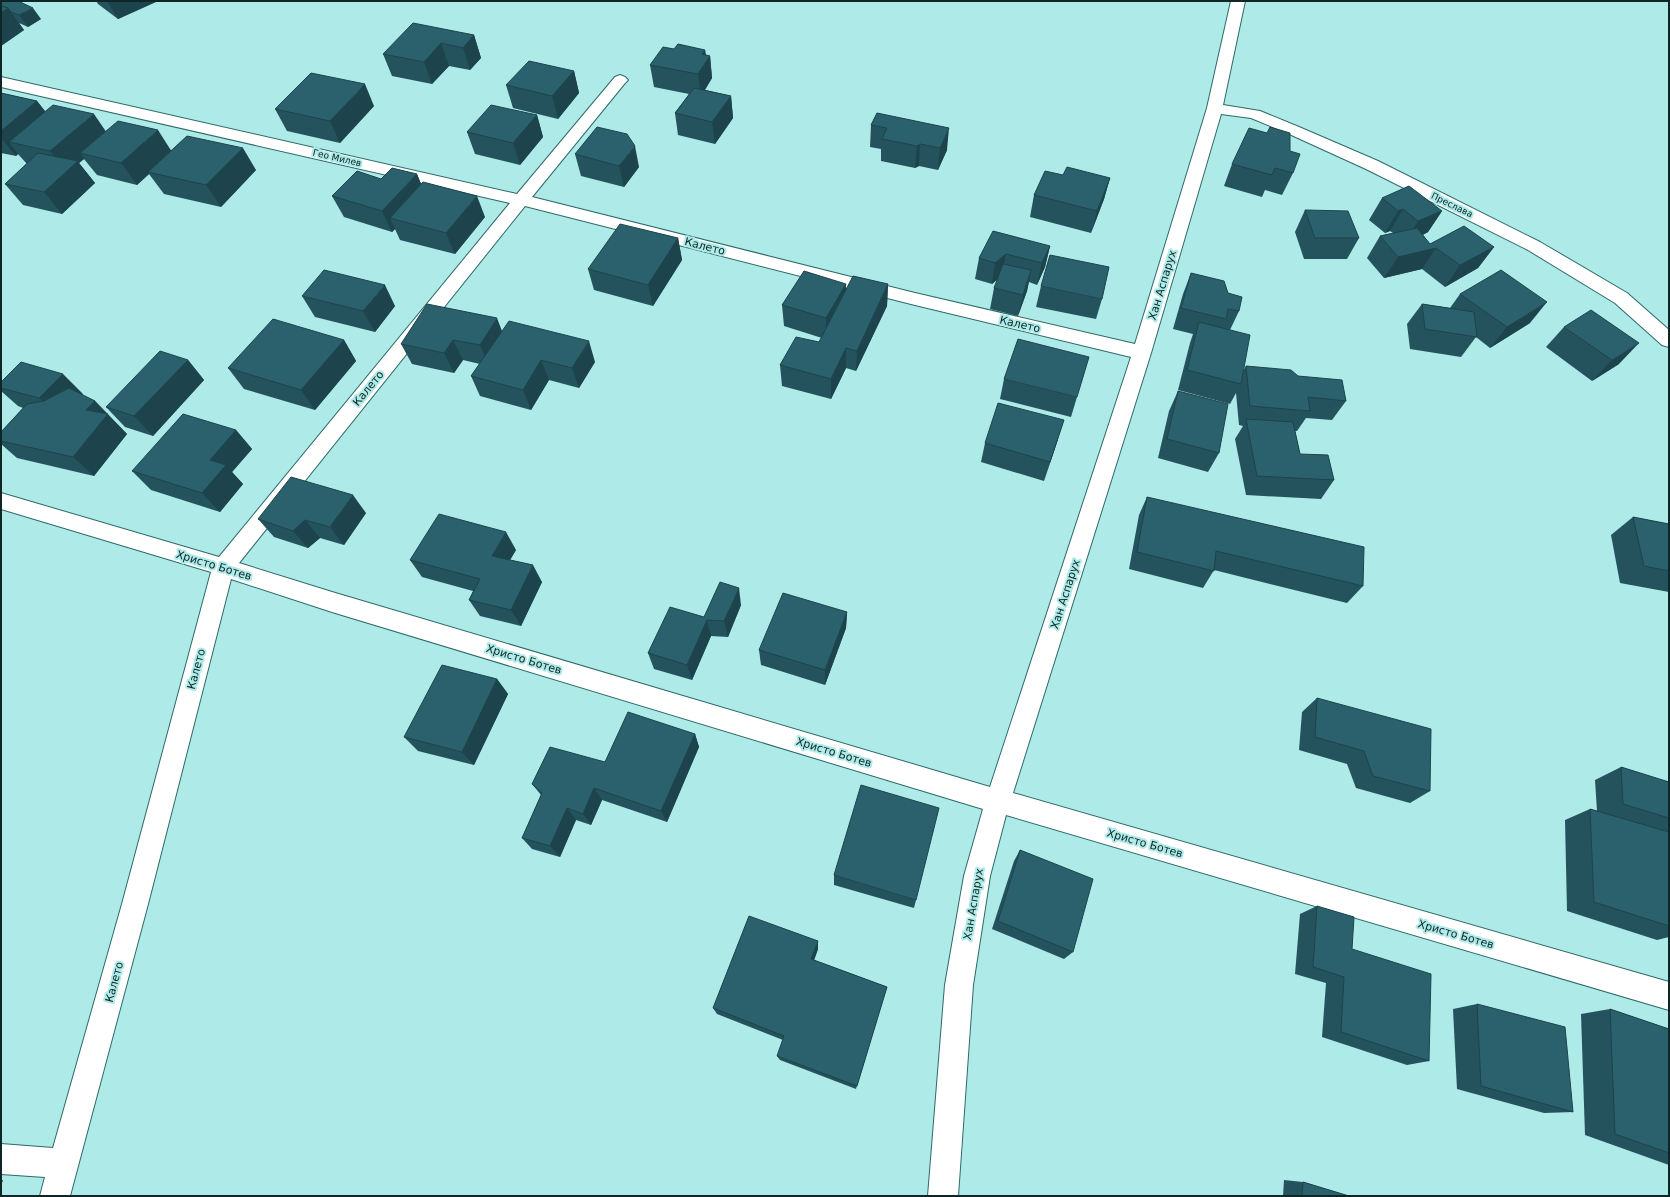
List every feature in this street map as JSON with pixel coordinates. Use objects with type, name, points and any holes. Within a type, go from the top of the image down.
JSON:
[{"type":"street","name":"Хан Аспарух","points":[[943,1196],[959,985],[977,876],[998,801],[1142,353],[1215,108],[1238,1]]},
{"type":"street","points":[[521,200],[620,80]]},
{"type":"street","name":"Гео Милев","points":[[1,82],[521,200]]},
{"type":"street","name":"Преслава","points":[[1215,108],[1254,114],[1293,130],[1372,165],[1534,246],[1621,298],[1669,340]]},
{"type":"street","name":"Калето","points":[[55,1196],[135,904],[223,567],[521,200],[915,299],[1142,353]]},
{"type":"street","name":"Христо Ботев","points":[[1,501],[998,801],[1669,996]]},
{"type":"street","points":[[1,1159],[63,1164]]},
{"type":"building","points":[[1,1],[18,1],[33,8],[19,15],[11,12],[8,8],[1,6]]},
{"type":"building","points":[[1,6],[8,8],[1,13]]},
{"type":"building","points":[[413,23],[474,35],[463,48],[441,43],[424,62],[383,54]]},
{"type":"building","points":[[678,44],[705,50],[702,54],[710,56],[698,74],[650,65],[663,47],[674,49]]},
{"type":"building","points":[[529,61],[574,71],[552,96],[506,85]]},
{"type":"building","points":[[311,73],[365,84],[330,121],[275,109]]},
{"type":"building","points":[[694,88],[731,96],[712,122],[675,113]]},
{"type":"building","points":[[1,93],[37,101],[1,131]]},
{"type":"building","points":[[53,105],[94,114],[50,151],[9,142]]},
{"type":"building","points":[[491,105],[537,115],[513,143],[467,132]]},
{"type":"building","points":[[877,113],[949,128],[940,148],[920,144],[917,146],[882,139],[887,128],[871,125]]},
{"type":"building","points":[[118,121],[158,130],[121,163],[80,153]]},
{"type":"building","points":[[597,127],[627,134],[635,146],[619,166],[575,154]]},
{"type":"building","points":[[1270,127],[1290,133],[1290,151],[1300,154],[1293,173],[1275,168],[1272,175],[1232,164],[1249,128],[1267,133]]},
{"type":"building","points":[[187,136],[243,148],[206,185],[148,172]]},
{"type":"building","points":[[38,153],[78,161],[44,192],[5,184]]},
{"type":"building","points":[[1067,167],[1110,178],[1097,211],[1034,195],[1045,171],[1063,175]]},
{"type":"building","points":[[392,168],[417,174],[382,211],[332,196],[357,171],[381,179]]},
{"type":"building","points":[[423,182],[477,196],[446,233],[390,218]]},
{"type":"building","points":[[1409,186],[1442,211],[1418,221],[1403,209],[1398,211],[1382,198]]},
{"type":"building","points":[[1305,210],[1348,211],[1359,238],[1315,238]]},
{"type":"building","points":[[620,224],[678,238],[648,285],[588,269]]},
{"type":"building","points":[[1464,226],[1494,247],[1460,265],[1436,248],[1398,257],[1380,236],[1417,228],[1430,244]]},
{"type":"building","points":[[993,231],[1050,246],[1042,263],[1006,254],[995,263],[979,258]]},
{"type":"building","points":[[1050,255],[1109,267],[1102,299],[1041,286]]},
{"type":"building","points":[[1003,264],[1031,270],[1023,295],[994,288]]},
{"type":"building","points":[[324,270],[385,285],[363,311],[302,296]]},
{"type":"building","points":[[1501,270],[1547,302],[1507,327],[1460,294]]},
{"type":"building","points":[[804,271],[846,284],[826,318],[782,305]]},
{"type":"building","points":[[1191,273],[1224,281],[1228,293],[1242,297],[1239,311],[1228,309],[1226,319],[1181,308]]},
{"type":"building","points":[[853,276],[888,284],[857,351],[846,348],[831,379],[780,365],[796,337],[819,342]]},
{"type":"building","points":[[427,304],[497,318],[480,345],[453,340],[444,353],[401,344]]},
{"type":"building","points":[[1422,304],[1474,312],[1477,337],[1425,329]]},
{"type":"building","points":[[1591,310],[1639,343],[1612,360],[1564,327]]},
{"type":"building","points":[[273,319],[344,340],[301,390],[228,368]]},
{"type":"building","points":[[509,321],[589,341],[572,368],[541,360],[523,390],[471,376]]},
{"type":"building","points":[[1199,322],[1250,335],[1241,384],[1187,370]]},
{"type":"building","points":[[1018,339],[1089,357],[1077,397],[1004,379]]},
{"type":"building","points":[[160,351],[188,360],[134,416],[106,407]]},
{"type":"building","points":[[21,362],[63,374],[39,398],[1,388],[1,382]]},
{"type":"building","points":[[1246,366],[1291,370],[1298,376],[1342,380],[1346,401],[1308,397],[1310,411],[1250,406]]},
{"type":"building","points":[[69,388],[95,401],[86,410],[108,414],[73,457],[1,441],[1,432],[27,404],[44,401]]},
{"type":"building","points":[[1178,391],[1228,404],[1219,453],[1167,439]]},
{"type":"building","points":[[998,403],[1064,420],[1050,462],[985,443]]},
{"type":"building","points":[[183,414],[236,430],[210,460],[226,465],[202,493],[132,471]]},
{"type":"building","points":[[1246,419],[1293,422],[1300,454],[1328,455],[1334,480],[1257,476]]},
{"type":"building","points":[[291,477],[353,495],[330,527],[305,520],[293,531],[258,519]]},
{"type":"building","points":[[1147,497],[1364,547],[1363,586],[1216,551],[1214,571],[1137,552]]},
{"type":"building","points":[[439,514],[506,532],[492,556],[533,565],[511,610],[469,600],[480,579],[410,560]]},
{"type":"building","points":[[1633,517],[1669,524],[1669,571],[1644,566]]},
{"type":"building","points":[[720,582],[739,588],[724,621],[707,620],[687,665],[648,653],[670,607],[704,617]]},
{"type":"building","points":[[783,593],[847,612],[825,670],[759,650]]},
{"type":"building","points":[[442,665],[497,679],[462,752],[404,737]]},
{"type":"building","points":[[1317,698],[1431,729],[1430,791],[1373,776],[1364,751],[1315,737]]},
{"type":"building","points":[[628,712],[695,734],[661,811],[594,788],[583,814],[567,808],[550,846],[522,838],[542,793],[532,784],[550,747],[605,762]]},
{"type":"building","points":[[1621,767],[1669,782],[1669,818],[1623,804]]},
{"type":"building","points":[[861,785],[939,808],[916,900],[834,875]]},
{"type":"building","points":[[1590,809],[1669,832],[1669,926],[1594,902]]},
{"type":"building","points":[[1020,850],[1093,879],[1073,952],[998,921]]},
{"type":"building","points":[[1317,906],[1354,917],[1352,949],[1431,974],[1429,1061],[1341,1032],[1344,977],[1313,967]]},
{"type":"building","points":[[749,916],[818,941],[811,959],[887,987],[857,1086],[777,1056],[784,1036],[713,1008]]},
{"type":"building","points":[[1477,1004],[1565,1027],[1573,1112],[1481,1086]]},
{"type":"building","points":[[1610,1009],[1669,1029],[1669,1153],[1615,1134]]},
{"type":"building","points":[[1303,1182],[1349,1196],[1302,1196]]}]
